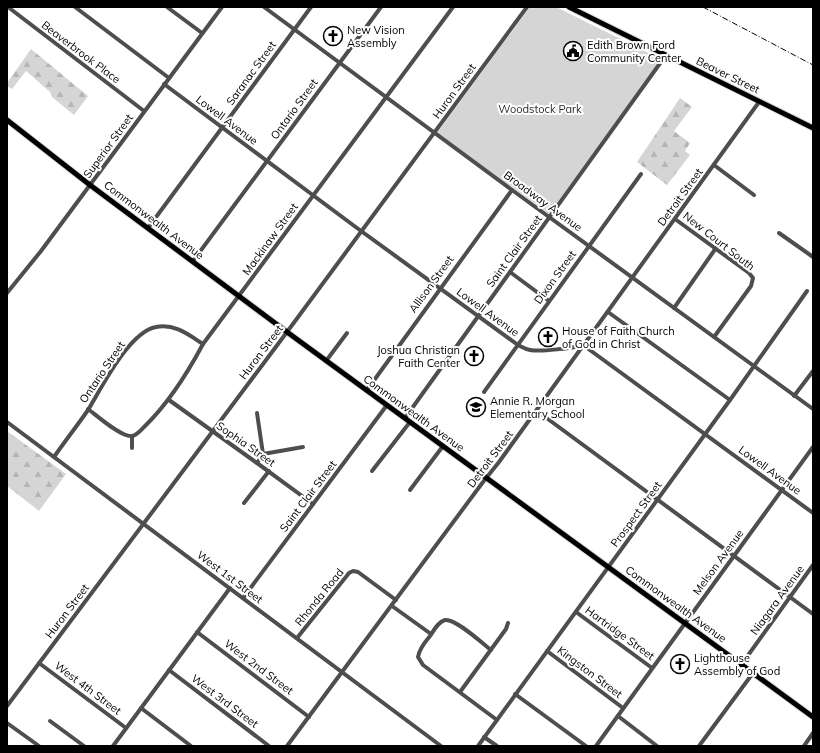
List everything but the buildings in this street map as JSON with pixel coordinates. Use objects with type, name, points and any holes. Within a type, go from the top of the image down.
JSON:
[{"type":"main road","name":"Beaver Street","points":[[569,7],[813,128]]},
{"type":"main road","name":"Commonwealth Avenue","points":[[7,120],[90,185],[326,361],[813,717]]},
{"type":"street","name":"Beaverbrook Place","points":[[8,7],[144,111]]},
{"type":"street","points":[[75,7],[169,78]]},
{"type":"street","points":[[167,7],[202,33]]},
{"type":"street","name":"Superior Street","points":[[7,294],[23,275],[222,7]]},
{"type":"street","name":"Broadway Avenue","points":[[264,7],[434,133],[813,409]]},
{"type":"street","name":"Saranac Street","points":[[148,228],[311,7]]},
{"type":"street","name":"Ontario Street","points":[[192,261],[381,7]]},
{"type":"street","name":"Mackinaw Street","points":[[132,436],[154,417],[169,400],[203,344],[453,7]]},
{"type":"street","name":"Huron Street","points":[[7,706],[287,332],[527,7]]},
{"type":"street","name":"Saint Clair Street","points":[[405,418],[666,55]]},
{"type":"street","name":"Lowell Avenue","points":[[164,84],[518,345],[534,350],[584,345],[813,513]]},
{"type":"street","name":"Detroit Street","points":[[287,746],[537,411],[759,102]]},
{"type":"street","points":[[714,165],[754,195]]},
{"type":"street","name":"Dixon Street","points":[[484,392],[641,174]]},
{"type":"street","name":"Allison Street","points":[[366,390],[512,190]]},
{"type":"street","name":"New Court South","points":[[675,219],[749,272],[753,278],[751,286],[714,337]]},
{"type":"street","points":[[780,233],[813,257]]},
{"type":"street","points":[[674,308],[716,248]]},
{"type":"street","points":[[510,272],[549,300]]},
{"type":"street","name":"Prospect Street","points":[[478,746],[730,400],[807,291]]},
{"type":"street","points":[[608,312],[730,400]]},
{"type":"street","name":"Ontario Street","points":[[54,457],[88,409],[119,359],[137,337],[150,328],[161,326],[175,328],[203,344]]},
{"type":"street","points":[[326,361],[347,333]]},
{"type":"street","points":[[794,396],[813,370]]},
{"type":"street","name":"Sophia Street","points":[[169,400],[313,504]]},
{"type":"street","name":"Saint Clair Street","points":[[243,598],[387,405]]},
{"type":"street","points":[[88,409],[126,436],[132,436],[132,448]]},
{"type":"street","points":[[537,411],[813,614]]},
{"type":"street","points":[[257,413],[264,454]]},
{"type":"street","name":"West 1st Street","points":[[7,422],[441,746]]},
{"type":"street","points":[[372,471],[410,422]]},
{"type":"street","points":[[410,490],[443,446]]},
{"type":"street","points":[[257,463],[264,454],[303,447]]},
{"type":"street","name":"Melson Avenue","points":[[596,746],[813,447]]},
{"type":"street","points":[[244,503],[269,471]]},
{"type":"street","name":"Niagara Avenue","points":[[741,665],[813,565]]},
{"type":"street","name":"Rhonda Road","points":[[297,638],[353,570],[358,572],[396,600]]},
{"type":"street","points":[[115,746],[126,728],[230,588]]},
{"type":"street","points":[[392,606],[431,634]]},
{"type":"street","name":"Hartridge Street","points":[[576,612],[652,668]]},
{"type":"street","points":[[491,650],[454,622],[445,620],[439,623],[419,651],[418,660],[497,720]]},
{"type":"street","points":[[460,692],[506,630],[508,623]]},
{"type":"street","name":"West 2nd Street","points":[[197,632],[309,717]]},
{"type":"street","name":"Kingston Street","points":[[547,651],[623,708]]},
{"type":"street","name":"West 4th Street","points":[[39,663],[126,728]]},
{"type":"street","name":"West 3rd Street","points":[[169,670],[269,746]]},
{"type":"street","points":[[700,746],[753,673]]},
{"type":"street","points":[[515,694],[586,746]]},
{"type":"street","points":[[141,708],[192,746]]},
{"type":"street","points":[[618,716],[657,746]]},
{"type":"street","points":[[50,721],[84,746]]},
{"type":"street","points":[[7,722],[39,746]]},
{"type":"street","points":[[804,746],[813,733]]},
{"type":"street","points":[[484,737],[496,746]]},
{"type":"green space","name":"Woodstock Park","points":[[530,7],[556,7],[661,59],[549,214],[437,133]]},
{"type":"green space","points":[[31,49],[88,96],[74,115],[52,97],[50,92],[26,71],[12,89],[7,86],[7,83]]},
{"type":"green space","points":[[680,98],[692,107],[674,131],[690,143],[685,151],[690,155],[667,185],[637,162]]},
{"type":"green space","points":[[7,431],[66,474],[39,511],[7,486]]},
{"type":"railway","points":[[703,7],[813,65]]},
{"type":"place","name":"New Vision Assembly","points":[[333,36]]},
{"type":"place","name":"Edith Brown Ford Community Center","points":[[573,51]]},
{"type":"place","name":"House of Faith Church of God in Christ","points":[[548,337]]},
{"type":"place","name":"Joshua Christian Faith Center","points":[[474,356]]},
{"type":"place","name":"Annie R. Morgan Elementary School","points":[[476,407]]},
{"type":"place","name":"Lighthouse Assembly of God","points":[[680,664]]}]
